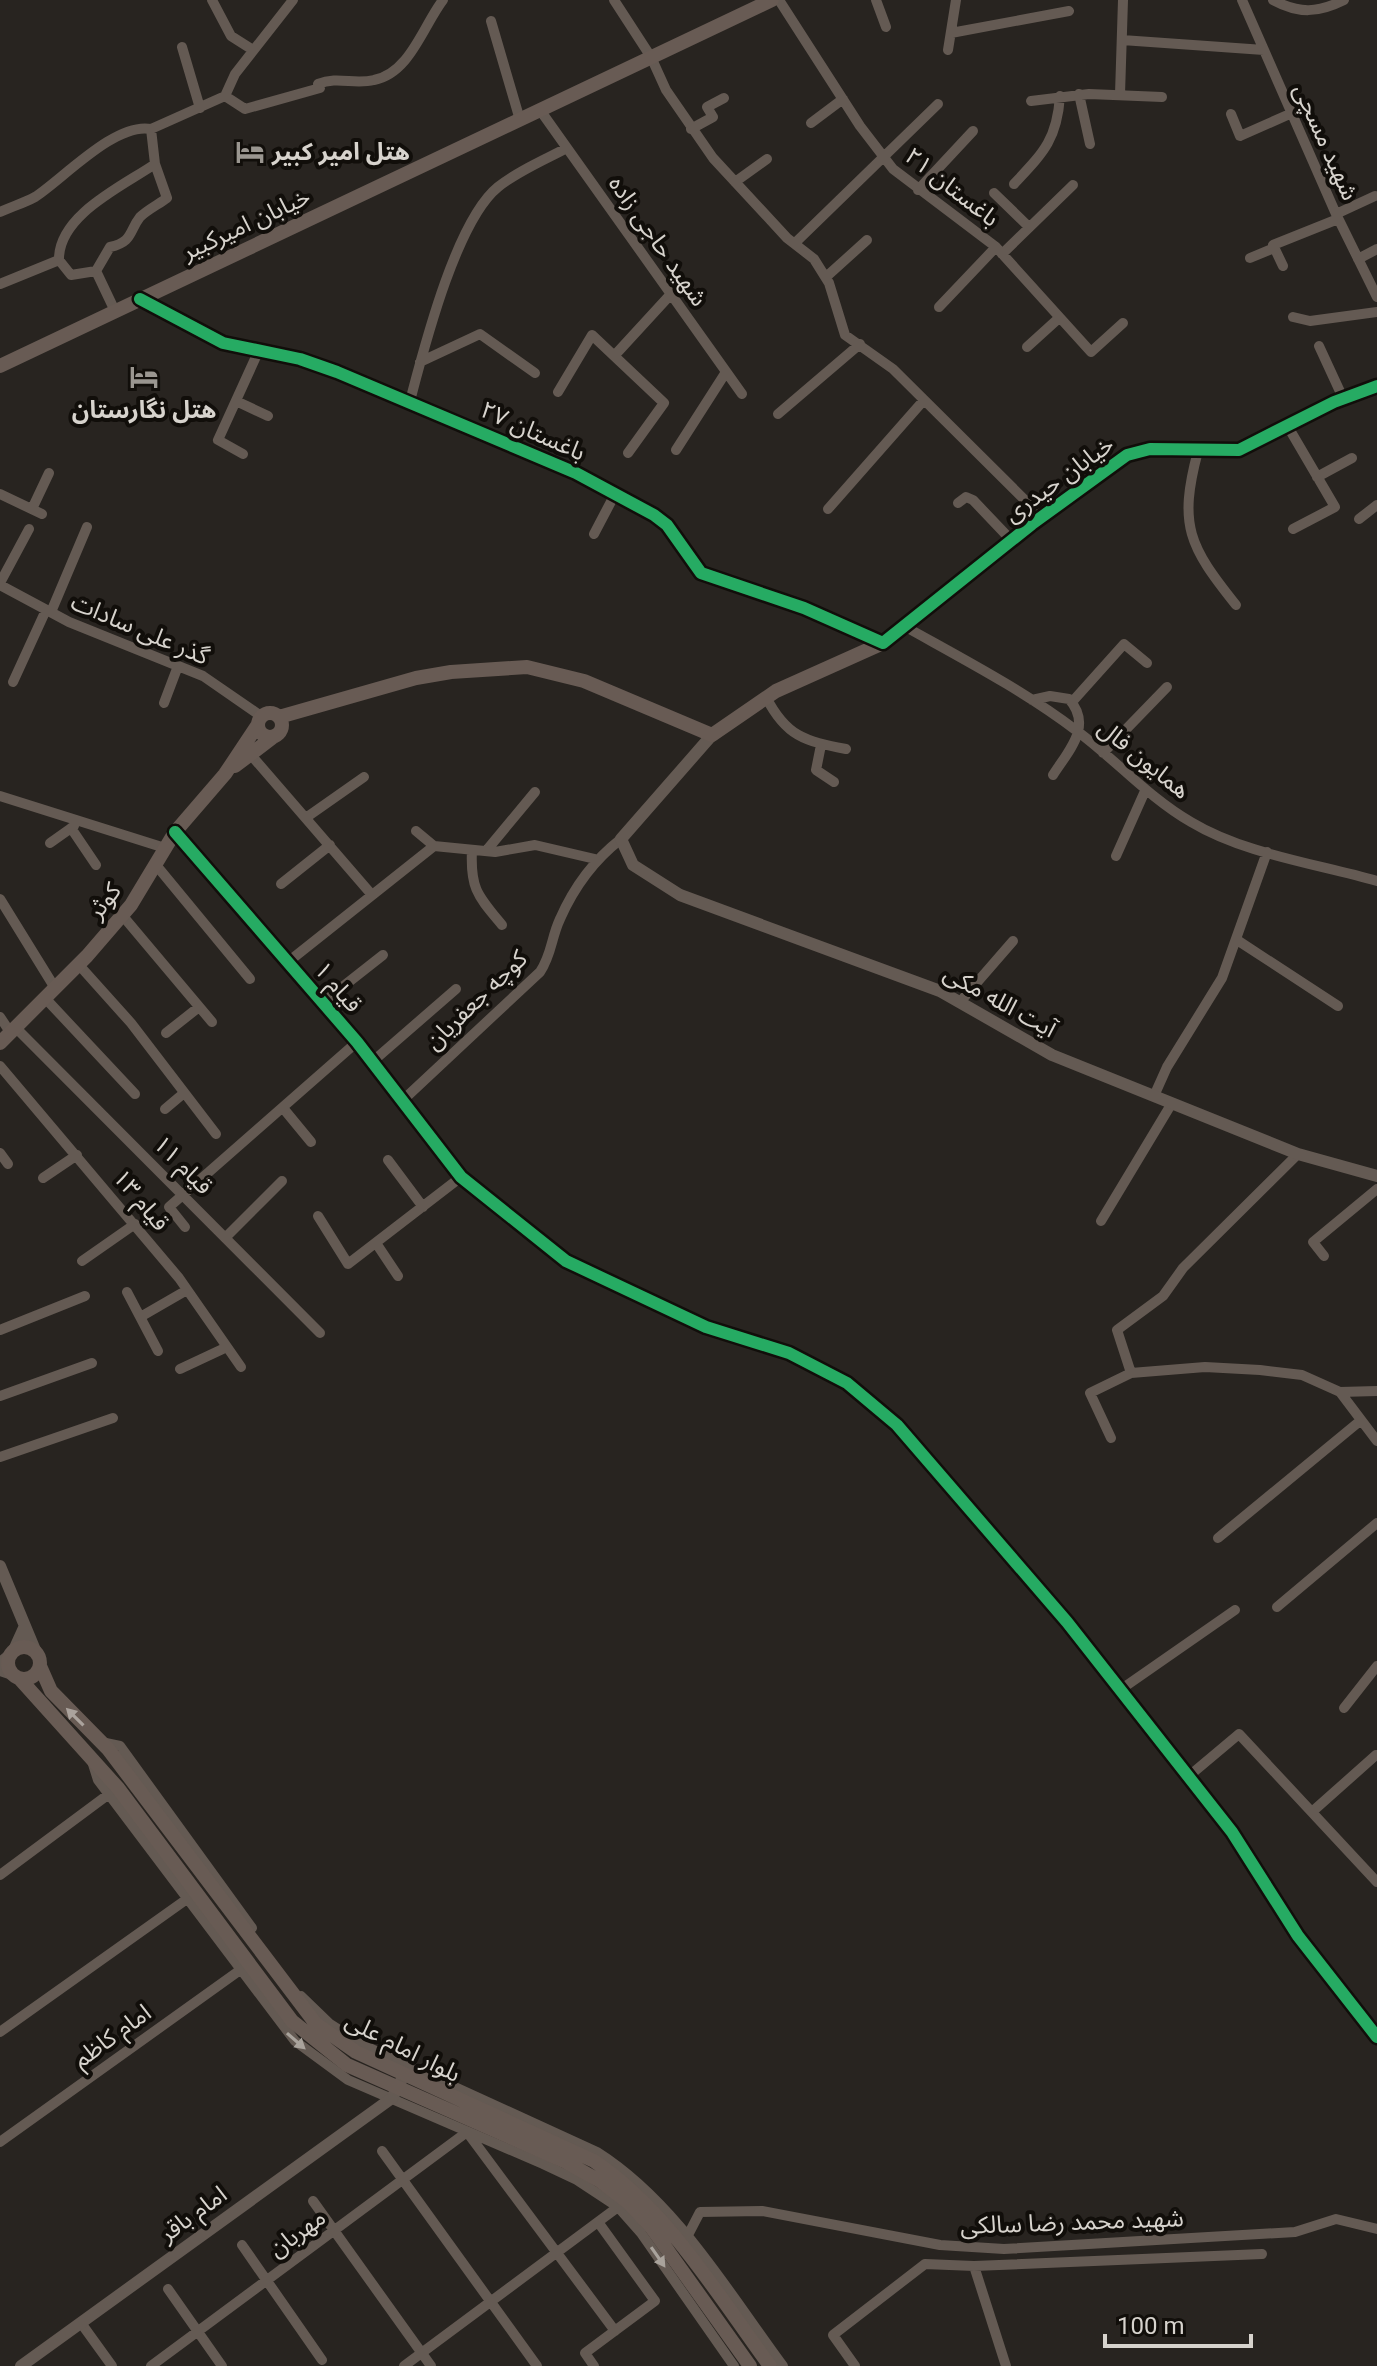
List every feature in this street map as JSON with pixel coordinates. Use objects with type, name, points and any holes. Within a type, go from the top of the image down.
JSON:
[{"type":"main road","name":"خیابان امیرکبیر","points":[[0,366],[772,0]]},
{"type":"main road","points":[[279,717],[442,673],[537,668],[584,681],[712,735],[726,729],[766,697],[883,643]]},
{"type":"main road","points":[[225,774],[319,705]]},
{"type":"main road","points":[[225,774],[259,721],[273,713],[282,725],[275,736]]},
{"type":"main road","points":[[259,721],[259,732],[275,736]]},
{"type":"main road","name":"کوثر","points":[[9,1034],[79,965],[122,915],[175,832],[225,774]]},
{"type":"main road","points":[[24,1646],[35,1650],[40,1666],[36,1674],[17,1677],[7,1662],[8,1655],[24,1646]]},
{"type":"main road","name":"بلوار امام علی","points":[[40,1666],[51,1691],[101,1742],[316,2024],[398,2087],[594,2161],[626,2182],[653,2210],[770,2366]]},
{"type":"main road","name":"بلوار امام علی","points":[[17,1677],[89,1752],[244,1968],[292,2021],[347,2065],[564,2161],[600,2181],[629,2203],[651,2227],[750,2366]]},
{"type":"main road","points":[[89,1752],[101,1742]]},
{"type":"street","points":[[212,0],[231,36],[253,50]]},
{"type":"street","points":[[0,212],[33,198],[106,144],[141,127],[151,129],[225,96],[235,74],[293,0]]},
{"type":"street","points":[[225,96],[245,109],[320,88],[318,84],[329,80],[376,80],[404,61],[443,0]]},
{"type":"street","points":[[614,0],[651,57],[666,90],[691,129],[735,182],[814,259],[826,277],[845,335],[874,352],[1042,517]]},
{"type":"street","name":"باغستان ۲۱","points":[[779,0],[885,159],[918,190],[999,250],[1091,352],[1123,323]]},
{"type":"street","points":[[876,0],[886,27]]},
{"type":"street","points":[[948,50],[956,0]]},
{"type":"street","points":[[1120,94],[1123,0]]},
{"type":"street","name":"شهید مسچی","points":[[1242,0],[1337,216],[1377,297]]},
{"type":"street","points":[[1273,0],[1289,9],[1304,12],[1321,10],[1344,0]]},
{"type":"street","points":[[951,33],[1069,11]]},
{"type":"street","points":[[491,21],[520,120]]},
{"type":"street","points":[[1122,40],[1264,50]]},
{"type":"street","points":[[182,47],[200,108]]},
{"type":"street","points":[[1079,94],[1090,144]]},
{"type":"street","points":[[1031,101],[1079,94],[1162,97]]},
{"type":"street","points":[[1014,184],[1047,149],[1056,130],[1060,96]]},
{"type":"street","points":[[691,129],[713,117],[707,107],[724,98]]},
{"type":"street","points":[[811,123],[843,99]]},
{"type":"street","points":[[795,243],[885,159],[938,104]]},
{"type":"street","name":"شهید حاجی زاده","points":[[540,110],[742,394]]},
{"type":"street","points":[[1231,114],[1240,136],[1292,113]]},
{"type":"street","points":[[96,271],[110,247],[136,239],[139,218],[167,198],[155,164],[151,129]]},
{"type":"street","points":[[918,190],[973,131]]},
{"type":"street","points":[[410,401],[452,265],[486,201],[499,186],[567,148]]},
{"type":"street","points":[[735,182],[767,159]]},
{"type":"street","points":[[96,271],[71,275],[59,260],[59,243],[73,223],[155,164]]},
{"type":"street","points":[[939,307],[1073,185]]},
{"type":"street","points":[[994,193],[1029,227]]},
{"type":"street","points":[[1250,258],[1375,196]]},
{"type":"street","points":[[826,277],[867,240]]},
{"type":"street","points":[[1274,248],[1283,266]]},
{"type":"street","points":[[1358,259],[1377,249]]},
{"type":"street","points":[[0,284],[59,260]]},
{"type":"street","points":[[96,271],[115,311]]},
{"type":"street","points":[[615,355],[671,294]]},
{"type":"street","name":"باغستان ۲۷","points":[[140,299],[223,343],[300,359],[410,401],[576,473],[662,520],[701,573],[804,608],[883,643]]},
{"type":"street","points":[[1293,317],[1310,321],[1377,312]]},
{"type":"street","points":[[1027,347],[1059,318]]},
{"type":"street","points":[[420,362],[480,334],[535,373]]},
{"type":"street","points":[[558,392],[592,335],[664,403],[628,453]]},
{"type":"street","points":[[778,414],[860,344]]},
{"type":"street","points":[[1319,346],[1343,398]]},
{"type":"street","points":[[243,454],[218,440],[259,350]]},
{"type":"street","points":[[676,450],[726,372]]},
{"type":"street","name":"خیابان حیدری","points":[[883,643],[1042,517],[1127,455],[1150,449],[1239,450],[1343,398],[1377,386]]},
{"type":"street","points":[[828,509],[924,400]]},
{"type":"street","points":[[236,401],[268,416]]},
{"type":"street","points":[[1287,425],[1335,507],[1293,529]]},
{"type":"street","points":[[1198,451],[1189,488],[1190,533],[1202,560],[1236,605]]},
{"type":"street","points":[[1317,477],[1352,458]]},
{"type":"street","points":[[0,494],[37,512],[49,473]]},
{"type":"street","points":[[594,534],[615,494]]},
{"type":"street","points":[[958,503],[966,497],[973,500],[1012,541]]},
{"type":"street","points":[[1359,519],[1377,505]]},
{"type":"street","points":[[13,682],[87,527]]},
{"type":"street","points":[[0,584],[29,529]]},
{"type":"street","name":"گذر علی سادات","points":[[0,584],[49,611],[203,676],[259,721]]},
{"type":"street","name":"همایون فال","points":[[904,626],[1032,700],[1130,773],[1145,791],[1194,824],[1267,852],[1377,881]]},
{"type":"street","points":[[1072,702],[1124,644],[1147,663]]},
{"type":"street","points":[[164,703],[178,666]]},
{"type":"street","points":[[1103,753],[1167,687]]},
{"type":"street","points":[[1032,700],[1061,696],[1072,702],[1080,715],[1080,733],[1053,775]]},
{"type":"street","points":[[766,697],[787,728],[821,745],[846,749]]},
{"type":"street","name":"کوچه جعفریان","points":[[402,1101],[540,972],[551,955],[559,920],[595,859],[621,839],[712,735]]},
{"type":"street","points":[[821,745],[816,770],[834,782]]},
{"type":"street","points":[[251,755],[372,895]]},
{"type":"street","points":[[307,817],[364,777]]},
{"type":"street","points":[[1116,856],[1145,791]]},
{"type":"street","points":[[486,851],[535,792]]},
{"type":"street","points":[[0,796],[75,825],[165,848]]},
{"type":"street","points":[[50,843],[75,825]]},
{"type":"street","points":[[75,825],[96,865]]},
{"type":"street","points":[[416,831],[434,846],[486,851],[535,845],[595,859]]},
{"type":"street","name":"قیام ۱","points":[[175,832],[357,1042],[461,1177],[566,1261],[672,1313],[789,1353],[847,1383],[897,1425],[1067,1622],[1189,1776],[1232,1832],[1298,1936],[1377,2037]]},
{"type":"street","name":"آیت الله مکی","points":[[621,839],[633,865],[680,895],[940,991],[1052,1055],[1298,1154],[1377,1176]]},
{"type":"street","points":[[281,884],[330,845]]},
{"type":"street","points":[[288,962],[434,846]]},
{"type":"street","points":[[472,850],[471,876],[475,892],[502,925]]},
{"type":"street","points":[[1154,1096],[1167,1067],[1212,999],[1237,940],[1267,852]]},
{"type":"street","points":[[156,865],[250,979]]},
{"type":"street","points":[[0,899],[50,993],[135,1094]]},
{"type":"street","points":[[122,915],[212,1022]]},
{"type":"street","points":[[1237,940],[1338,1006]]},
{"type":"street","points":[[960,1002],[1013,941]]},
{"type":"street","points":[[322,1003],[383,955]]},
{"type":"street","points":[[79,965],[131,1023],[216,1134]]},
{"type":"street","points":[[372,1062],[456,989]]},
{"type":"street","points":[[166,1033],[199,1007]]},
{"type":"street","name":"قیام ۱۱","points":[[0,1017],[9,1034],[184,1195],[320,1333]]},
{"type":"street","points":[[185,1227],[169,1207],[357,1042]]},
{"type":"street","name":"قیام ۱۳","points":[[0,1066],[135,1224],[187,1290],[241,1367]]},
{"type":"street","points":[[165,1109],[184,1093]]},
{"type":"street","points":[[1101,1221],[1172,1103]]},
{"type":"street","points":[[283,1108],[311,1142]]},
{"type":"street","points":[[0,1153],[8,1164]]},
{"type":"street","points":[[1131,1373],[1117,1330],[1163,1296],[1183,1268],[1298,1154]]},
{"type":"street","points":[[43,1178],[77,1155]]},
{"type":"street","points":[[388,1160],[423,1207]]},
{"type":"street","points":[[318,1216],[348,1264],[461,1177]]},
{"type":"street","points":[[226,1237],[282,1181]]},
{"type":"street","points":[[1324,1256],[1313,1242],[1377,1189]]},
{"type":"street","points":[[82,1261],[135,1224]]},
{"type":"street","points":[[376,1243],[398,1276]]},
{"type":"street","points":[[142,1316],[187,1290]]},
{"type":"street","points":[[127,1292],[158,1351]]},
{"type":"street","points":[[0,1330],[85,1296]]},
{"type":"street","points":[[180,1369],[227,1347]]},
{"type":"street","points":[[0,1396],[92,1363]]},
{"type":"street","points":[[1111,1438],[1090,1393],[1131,1373],[1205,1367],[1260,1370],[1302,1375],[1340,1392],[1377,1391]]},
{"type":"street","points":[[1340,1392],[1377,1441]]},
{"type":"street","points":[[0,1457],[113,1418]]},
{"type":"street","points":[[1218,1538],[1360,1421]]},
{"type":"street","points":[[1277,1607],[1377,1523]]},
{"type":"street","points":[[0,1566],[35,1650]]},
{"type":"street","points":[[1120,1690],[1235,1610]]},
{"type":"street","points":[[8,1655],[24,1628]]},
{"type":"street","points":[[1344,1708],[1377,1666]]},
{"type":"street","points":[[0,1671],[17,1677]]},
{"type":"street","points":[[1189,1776],[1239,1734],[1377,1882]]},
{"type":"street","points":[[89,1752],[98,1780],[187,1899],[244,1968]]},
{"type":"street","points":[[1313,1811],[1376,1755]]},
{"type":"street","points":[[0,1875],[109,1794]]},
{"type":"street","points":[[0,2032],[187,1899]]},
{"type":"street","points":[[261,1948],[330,2024],[363,2045],[597,2152],[623,2168],[687,2237],[783,2366]]},
{"type":"street","name":"امام کاظم","points":[[0,2142],[244,1968]]},
{"type":"street","points":[[398,2087],[467,2132],[577,2180],[618,2207],[641,2233],[734,2366]]},
{"type":"street","name":"امام باقر","points":[[21,2366],[398,2087]]},
{"type":"street","points":[[467,2132],[615,2331]]},
{"type":"street","name":"مهربان","points":[[151,2366],[467,2132]]},
{"type":"street","points":[[382,2151],[537,2366]]},
{"type":"street","points":[[313,2201],[431,2366]]},
{"type":"street","points":[[404,2366],[618,2207]]},
{"type":"street","name":"شهید محمد رضا سالکی","points":[[687,2237],[700,2212],[762,2211],[940,2245],[1004,2249],[1295,2232],[1336,2219],[1377,2229]]},
{"type":"street","points":[[594,2366],[585,2353],[655,2301],[598,2222]]},
{"type":"street","points":[[242,2245],[322,2360]]},
{"type":"street","points":[[855,2366],[833,2335],[925,2264],[974,2266],[1262,2254]]},
{"type":"street","points":[[974,2266],[1006,2366]]},
{"type":"street","points":[[168,2289],[222,2366]]},
{"type":"street","points":[[81,2323],[112,2366]]},
{"type":"cycle path","points":[[140,299],[223,343],[300,359],[337,372],[576,473],[667,525],[701,573],[804,608],[883,643],[1032,524],[1127,455],[1150,449],[1239,450],[1334,402],[1377,386]]},
{"type":"cycle path","points":[[175,832],[357,1042],[461,1177],[566,1261],[706,1327],[789,1353],[847,1383],[897,1425],[1067,1622],[1232,1832],[1298,1936],[1377,2037]]},
{"type":"place","name":"هتل امیر کبیر","points":[[250,152]]},
{"type":"place","name":"هتل نگارستان","points":[[144,377]]}]
